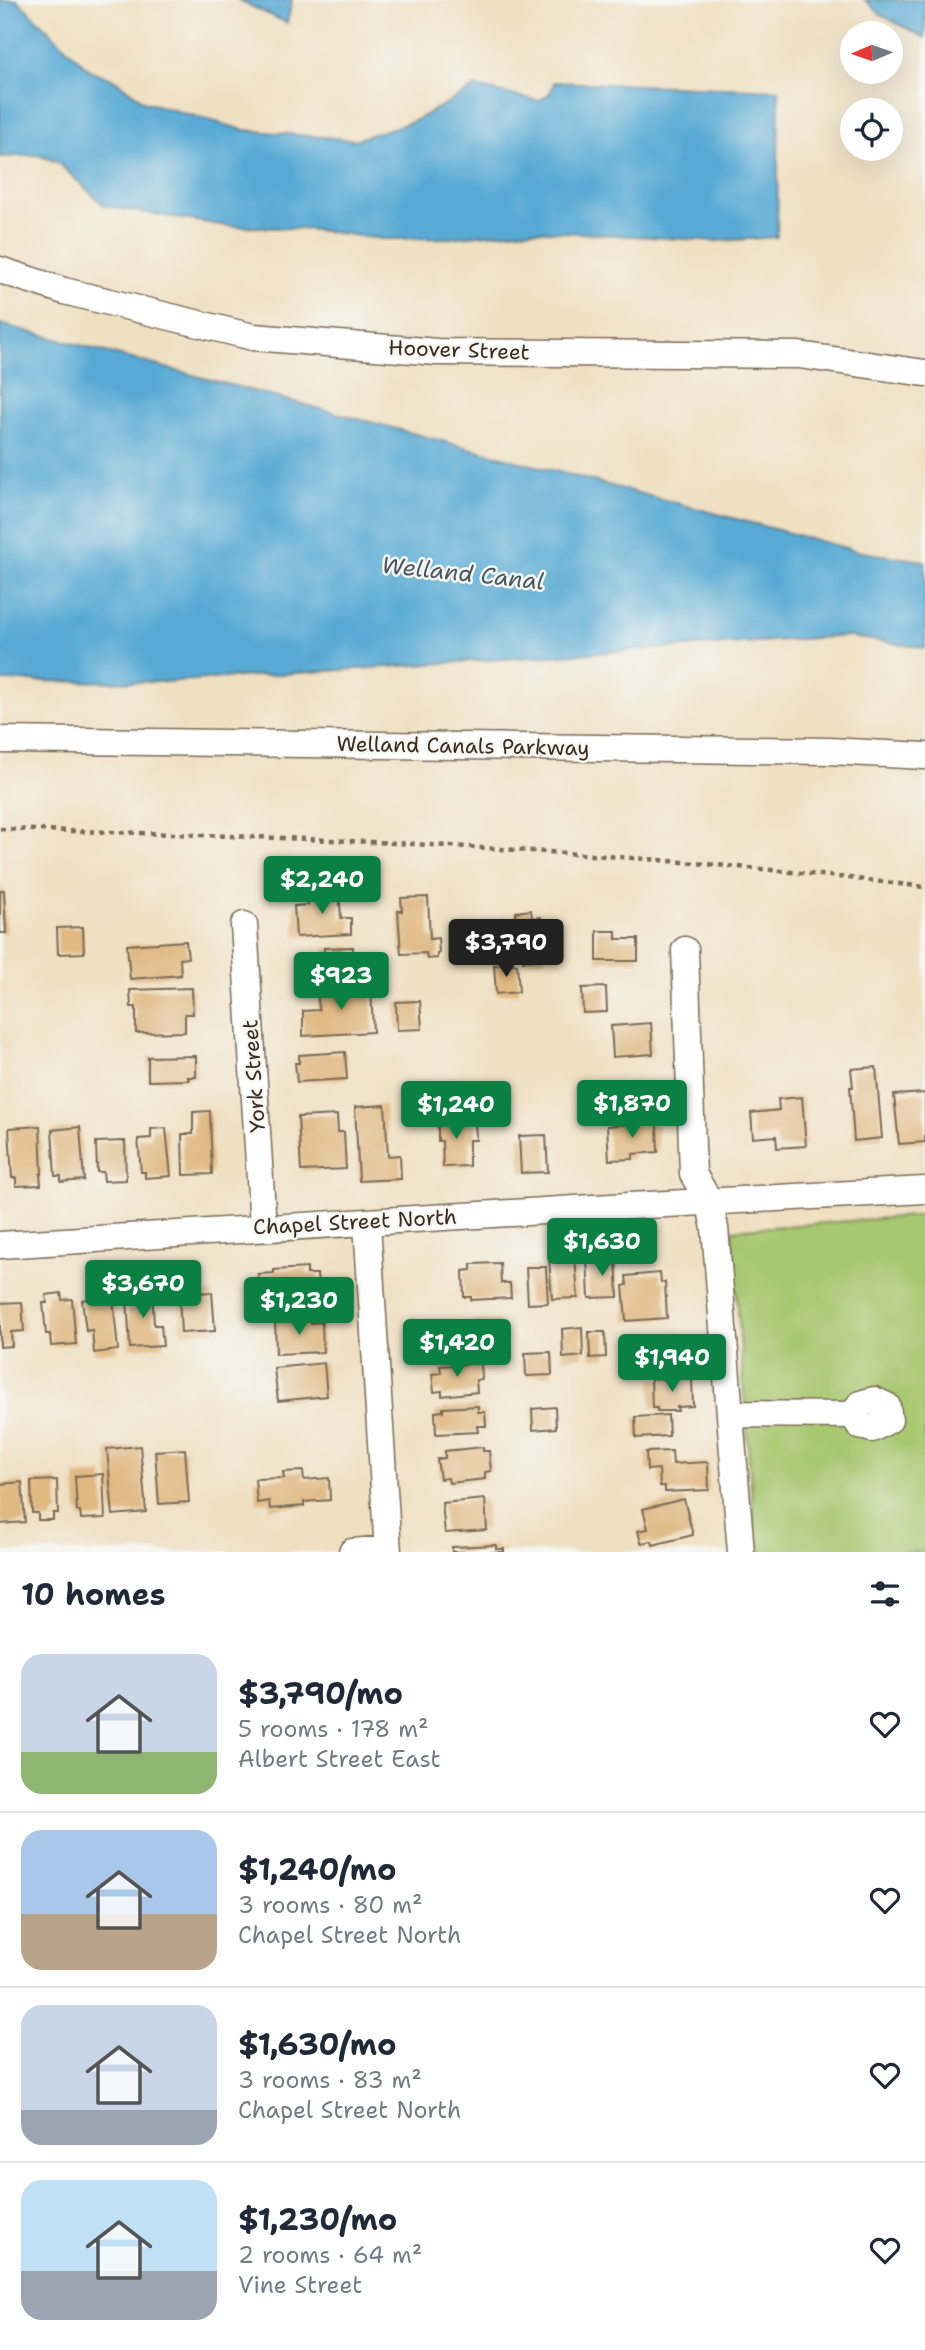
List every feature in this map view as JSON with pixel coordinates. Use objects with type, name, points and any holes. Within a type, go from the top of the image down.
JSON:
[{"type":"street","name":"Hoover Street","points":[[0,270],[64,291],[253,337],[437,352],[799,355],[925,373]]},
{"type":"street","name":"Welland Canals Parkway","points":[[0,740],[829,751],[925,756]]},
{"type":"street","name":"York Street","points":[[244,925],[263,1227]]},
{"type":"street","points":[[685,950],[693,1174],[709,1202],[715,1228],[741,1552]]},
{"type":"street","name":"Chapel Street North","points":[[0,1245],[263,1227],[925,1190]]},
{"type":"street","points":[[352,1552],[387,1550],[366,1223]]},
{"type":"street","points":[[731,1415],[853,1415]]},
{"type":"path","points":[[0,829],[438,844],[832,875],[925,887]]},
{"type":"green space","points":[[925,1215],[925,1552],[756,1552],[732,1230]]},
{"type":"water","points":[[0,0],[17,0],[89,70],[115,80],[145,102],[244,130],[355,140],[414,121],[476,87],[539,101],[550,93],[554,82],[779,90],[777,237],[717,241],[530,230],[449,238],[382,239],[308,229],[227,226],[105,206],[57,162],[38,155],[0,157]]},
{"type":"water","points":[[238,0],[292,0],[287,23]]},
{"type":"water","points":[[865,0],[925,0],[925,38],[903,26],[903,21],[892,21],[881,15]]},
{"type":"water","name":"Welland Canal","points":[[0,324],[861,552],[925,561],[925,648],[845,636],[164,682],[0,681]]},
{"type":"building","points":[[339,889],[341,918],[351,918],[351,934],[296,937],[294,906],[308,905],[308,900],[316,900],[316,890]]},
{"type":"building","points":[[0,890],[4,890],[6,933],[0,933]]},
{"type":"building","points":[[428,897],[430,939],[438,938],[437,958],[427,959],[426,953],[401,954],[398,911],[402,911],[401,898]]},
{"type":"building","points":[[531,910],[532,918],[541,917],[545,959],[523,961],[523,953],[509,954],[506,919],[516,918],[516,912]]},
{"type":"building","points":[[83,927],[84,953],[58,954],[57,928]]},
{"type":"building","points":[[597,931],[616,931],[616,939],[638,939],[638,961],[597,961]]},
{"type":"building","points":[[186,941],[188,958],[180,959],[181,975],[130,979],[127,945]]},
{"type":"building","points":[[353,947],[354,977],[325,979],[324,948]]},
{"type":"building","points":[[517,964],[519,992],[496,994],[494,965]]},
{"type":"building","points":[[371,985],[373,1032],[303,1036],[303,1011],[319,1010],[317,988]]},
{"type":"building","points":[[606,987],[607,1012],[583,1013],[582,988]]},
{"type":"building","points":[[192,988],[193,1014],[185,1014],[185,1032],[136,1033],[136,1007],[131,1007],[130,990]]},
{"type":"building","points":[[420,1001],[422,1029],[397,1030],[396,1002]]},
{"type":"building","points":[[651,1023],[653,1054],[613,1057],[611,1026]]},
{"type":"building","points":[[345,1052],[347,1079],[297,1082],[295,1063],[299,1063],[299,1055]]},
{"type":"building","points":[[196,1056],[196,1077],[188,1077],[189,1080],[148,1081],[148,1057]]},
{"type":"building","points":[[876,1067],[882,1138],[854,1141],[851,1069]]},
{"type":"building","points":[[925,1093],[925,1142],[899,1144],[894,1095]]},
{"type":"building","points":[[802,1097],[806,1146],[777,1148],[776,1136],[753,1138],[751,1113],[779,1110],[778,1099]]},
{"type":"building","points":[[385,1105],[388,1156],[400,1155],[401,1179],[359,1181],[355,1107]]},
{"type":"building","points":[[210,1111],[212,1174],[183,1175],[182,1134],[193,1134],[193,1112]]},
{"type":"building","points":[[337,1115],[338,1132],[344,1132],[346,1169],[301,1171],[298,1117]]},
{"type":"building","points":[[475,1120],[476,1140],[469,1140],[469,1166],[443,1167],[442,1141],[438,1141],[438,1121]]},
{"type":"building","points":[[657,1123],[658,1152],[633,1154],[633,1159],[609,1160],[607,1126]]},
{"type":"building","points":[[40,1126],[41,1185],[16,1186],[16,1178],[12,1178],[9,1128]]},
{"type":"building","points":[[80,1127],[84,1180],[61,1182],[61,1176],[55,1176],[52,1130]]},
{"type":"building","points":[[166,1128],[171,1176],[145,1178],[145,1172],[141,1172],[138,1139],[151,1138],[151,1129]]},
{"type":"building","points":[[546,1135],[548,1172],[521,1173],[519,1136]]},
{"type":"building","points":[[125,1141],[126,1180],[104,1181],[103,1172],[97,1172],[96,1142]]},
{"type":"building","points":[[575,1256],[578,1298],[552,1299],[549,1258]]},
{"type":"building","points":[[616,1257],[618,1297],[589,1298],[587,1258]]},
{"type":"building","points":[[500,1263],[501,1283],[510,1283],[511,1298],[471,1300],[471,1297],[464,1297],[463,1271],[471,1270],[471,1264]]},
{"type":"building","points":[[526,1267],[546,1267],[548,1303],[528,1304]]},
{"type":"building","points":[[307,1268],[307,1274],[317,1274],[319,1298],[260,1302],[258,1274]]},
{"type":"building","points":[[660,1273],[661,1282],[665,1282],[667,1318],[626,1321],[623,1286],[627,1285],[626,1276]]},
{"type":"building","points":[[152,1287],[154,1325],[161,1325],[163,1346],[130,1348],[127,1299],[135,1298],[134,1288]]},
{"type":"building","points":[[112,1289],[118,1350],[94,1353],[92,1330],[86,1331],[82,1300],[95,1298],[94,1291]]},
{"type":"building","points":[[212,1292],[215,1331],[181,1333],[179,1294]]},
{"type":"building","points":[[61,1293],[62,1300],[72,1299],[76,1344],[51,1346],[50,1334],[46,1334],[43,1303],[47,1303],[46,1295]]},
{"type":"building","points":[[22,1302],[24,1331],[11,1332],[12,1346],[0,1347],[0,1303]]},
{"type":"building","points":[[311,1319],[311,1323],[322,1322],[323,1352],[276,1354],[275,1321]]},
{"type":"building","points":[[499,1320],[500,1350],[440,1353],[438,1327],[446,1327],[446,1322]]},
{"type":"building","points":[[582,1327],[583,1356],[563,1358],[562,1329]]},
{"type":"building","points":[[589,1332],[605,1332],[606,1357],[590,1358]]},
{"type":"building","points":[[551,1352],[552,1375],[526,1376],[525,1353]]},
{"type":"building","points":[[324,1363],[327,1396],[278,1401],[274,1368]]},
{"type":"building","points":[[481,1363],[482,1379],[476,1380],[477,1392],[442,1396],[442,1391],[434,1392],[432,1374],[441,1373],[440,1366]]},
{"type":"building","points":[[692,1378],[693,1406],[677,1407],[678,1411],[657,1411],[657,1408],[652,1408],[651,1379]]},
{"type":"building","points":[[478,1406],[478,1412],[485,1412],[486,1426],[477,1426],[478,1432],[436,1434],[435,1412],[443,1411],[443,1408]]},
{"type":"building","points":[[555,1407],[556,1428],[533,1430],[532,1409]]},
{"type":"building","points":[[668,1415],[669,1436],[636,1438],[635,1417]]},
{"type":"building","points":[[140,1446],[146,1512],[113,1515],[107,1449]]},
{"type":"building","points":[[483,1447],[483,1451],[489,1451],[491,1471],[485,1472],[485,1479],[449,1483],[448,1478],[440,1479],[437,1459],[445,1458],[445,1451]]},
{"type":"building","points":[[185,1449],[189,1502],[159,1504],[155,1451]]},
{"type":"building","points":[[672,1451],[673,1464],[708,1462],[709,1490],[665,1492],[665,1486],[660,1486],[659,1469],[647,1470],[646,1452]]},
{"type":"building","points":[[303,1471],[304,1480],[329,1478],[330,1500],[270,1509],[269,1501],[257,1503],[255,1479],[284,1478],[283,1472]]},
{"type":"building","points":[[103,1474],[105,1518],[81,1519],[80,1511],[77,1511],[75,1476]]},
{"type":"building","points":[[57,1480],[58,1513],[53,1513],[53,1520],[38,1520],[38,1513],[32,1513],[31,1481]]},
{"type":"building","points":[[22,1482],[25,1522],[0,1524],[0,1484]]},
{"type":"building","points":[[485,1499],[487,1530],[445,1533],[442,1503]]},
{"type":"building","points":[[684,1499],[693,1535],[653,1545],[652,1541],[641,1543],[638,1531],[648,1529],[643,1509]]},
{"type":"building","points":[[496,1545],[496,1549],[504,1549],[504,1552],[452,1552],[452,1547]]}]
